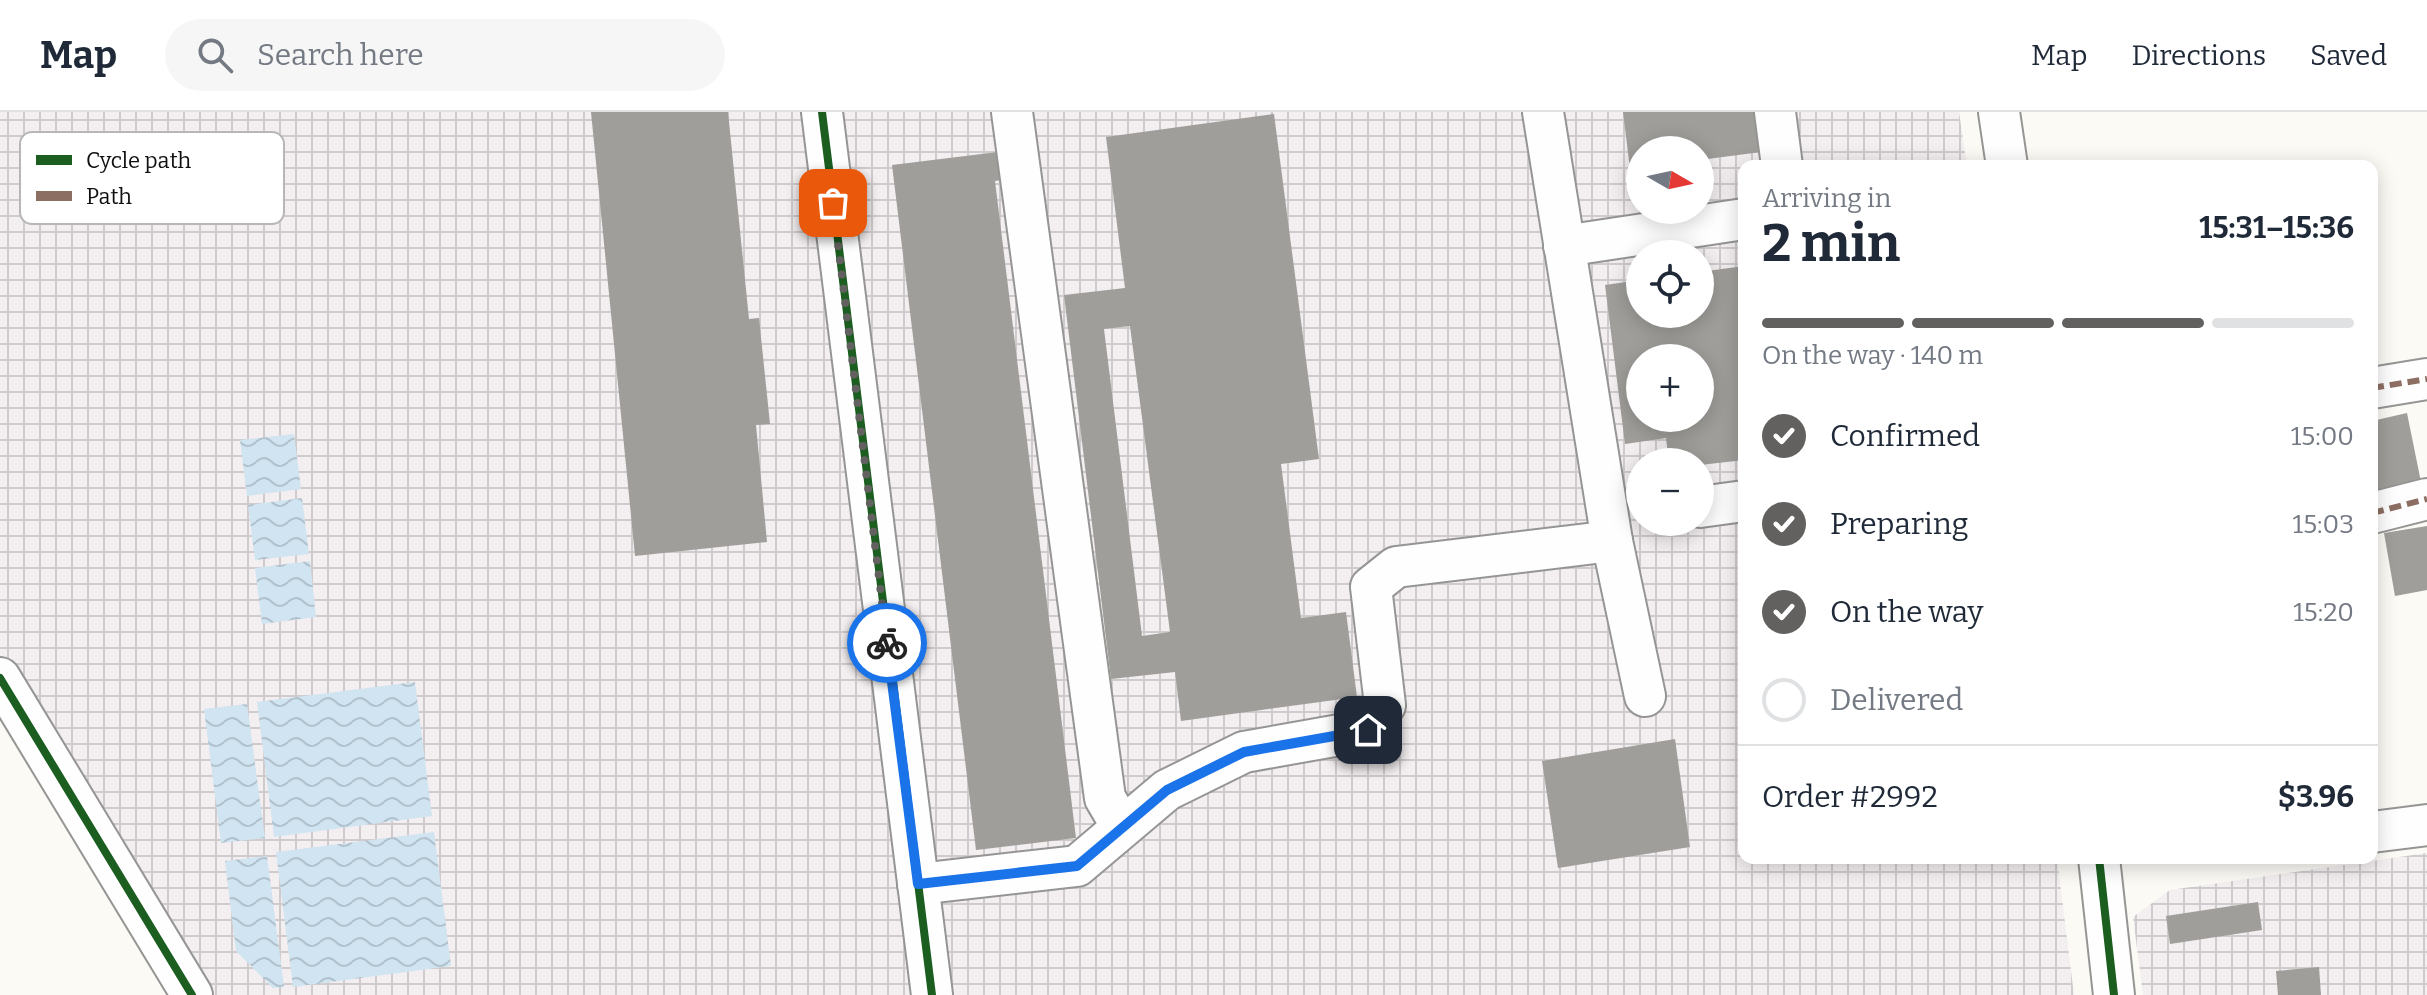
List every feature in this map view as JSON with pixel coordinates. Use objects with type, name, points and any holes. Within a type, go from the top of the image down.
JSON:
[{"type":"street","points":[[822,112],[932,995]]},
{"type":"street","points":[[1012,112],[1105,798],[1122,827]]},
{"type":"street","points":[[1543,112],[1564,246],[1620,524],[1645,696]]},
{"type":"street","points":[[1775,112],[1781,160]]},
{"type":"street","points":[[1999,112],[2006,160]]},
{"type":"street","points":[[1564,246],[1738,220]]},
{"type":"street","points":[[2378,387],[2427,379]]},
{"type":"street","points":[[2378,511],[2427,499]]},
{"type":"street","points":[[1714,505],[1738,502]]},
{"type":"street","points":[[918,884],[1077,866],[1167,790],[1244,752],[1368,730],[1385,705],[1371,587],[1396,567],[1620,524]]},
{"type":"street","points":[[0,678],[192,995]]},
{"type":"street","points":[[2378,831],[2427,825]]},
{"type":"street","points":[[2100,864],[2114,995]]},
{"type":"shaded area","points":[[0,112],[1959,112],[1966,160],[1738,160],[1738,864],[2058,864],[2074,995],[192,995],[0,672]]},
{"type":"shaded area","points":[[2427,853],[2427,995],[2143,995],[2133,917],[2170,890],[2351,864],[2378,864],[2378,860]]},
{"type":"water","points":[[294,434],[301,489],[247,496],[240,440]]},
{"type":"water","points":[[302,498],[309,554],[255,560],[248,505]]},
{"type":"water","points":[[310,561],[316,617],[262,624],[255,568]]},
{"type":"water","points":[[415,682],[432,816],[274,837],[257,702]]},
{"type":"water","points":[[247,704],[265,838],[221,843],[204,709]]},
{"type":"water","points":[[434,832],[451,966],[293,987],[276,852]]},
{"type":"water","points":[[267,856],[284,987],[273,988],[236,951],[225,861]]},
{"type":"building","points":[[591,112],[728,112],[749,319],[759,318],[770,424],[756,425],[767,542],[635,556]]},
{"type":"building","points":[[1623,112],[1756,112],[1761,152],[1714,158],[1714,136],[1626,136]]},
{"type":"building","points":[[1274,114],[1319,459],[1281,464],[1301,618],[1346,612],[1357,697],[1181,721],[1175,672],[1111,679],[1064,295],[1125,288],[1106,137]],"holes":[[[1130,326],[1170,632],[1142,636],[1104,329]]]},
{"type":"building","points":[[1006,151],[1010,179],[995,181],[1076,838],[976,850],[892,165]]},
{"type":"building","points":[[1738,267],[1738,461],[1714,463],[1714,448],[1667,448],[1666,438],[1625,444],[1605,285],[1626,282],[1626,328],[1714,328],[1714,270]]},
{"type":"building","points":[[2407,413],[2422,487],[2378,497],[2378,420]]},
{"type":"building","points":[[2427,526],[2427,590],[2395,596],[2384,533]]},
{"type":"building","points":[[1675,739],[1690,847],[1558,868],[1542,761]]},
{"type":"building","points":[[2258,902],[2262,930],[2170,944],[2166,916]]},
{"type":"building","points":[[2319,967],[2321,995],[2278,995],[2276,971]]},
{"type":"marked path","points":[[2378,387],[2427,379]]},
{"type":"marked path","points":[[2378,511],[2427,499]]},
{"type":"cycle path","points":[[822,112],[932,995]]},
{"type":"cycle path","points":[[0,678],[192,995]]},
{"type":"cycle path","points":[[2100,864],[2114,995]]},
{"type":"way so far","points":[[833,203],[887,643]]},
{"type":"route","points":[[887,643],[918,884],[1077,866],[1167,790],[1244,752],[1368,730]]}]
